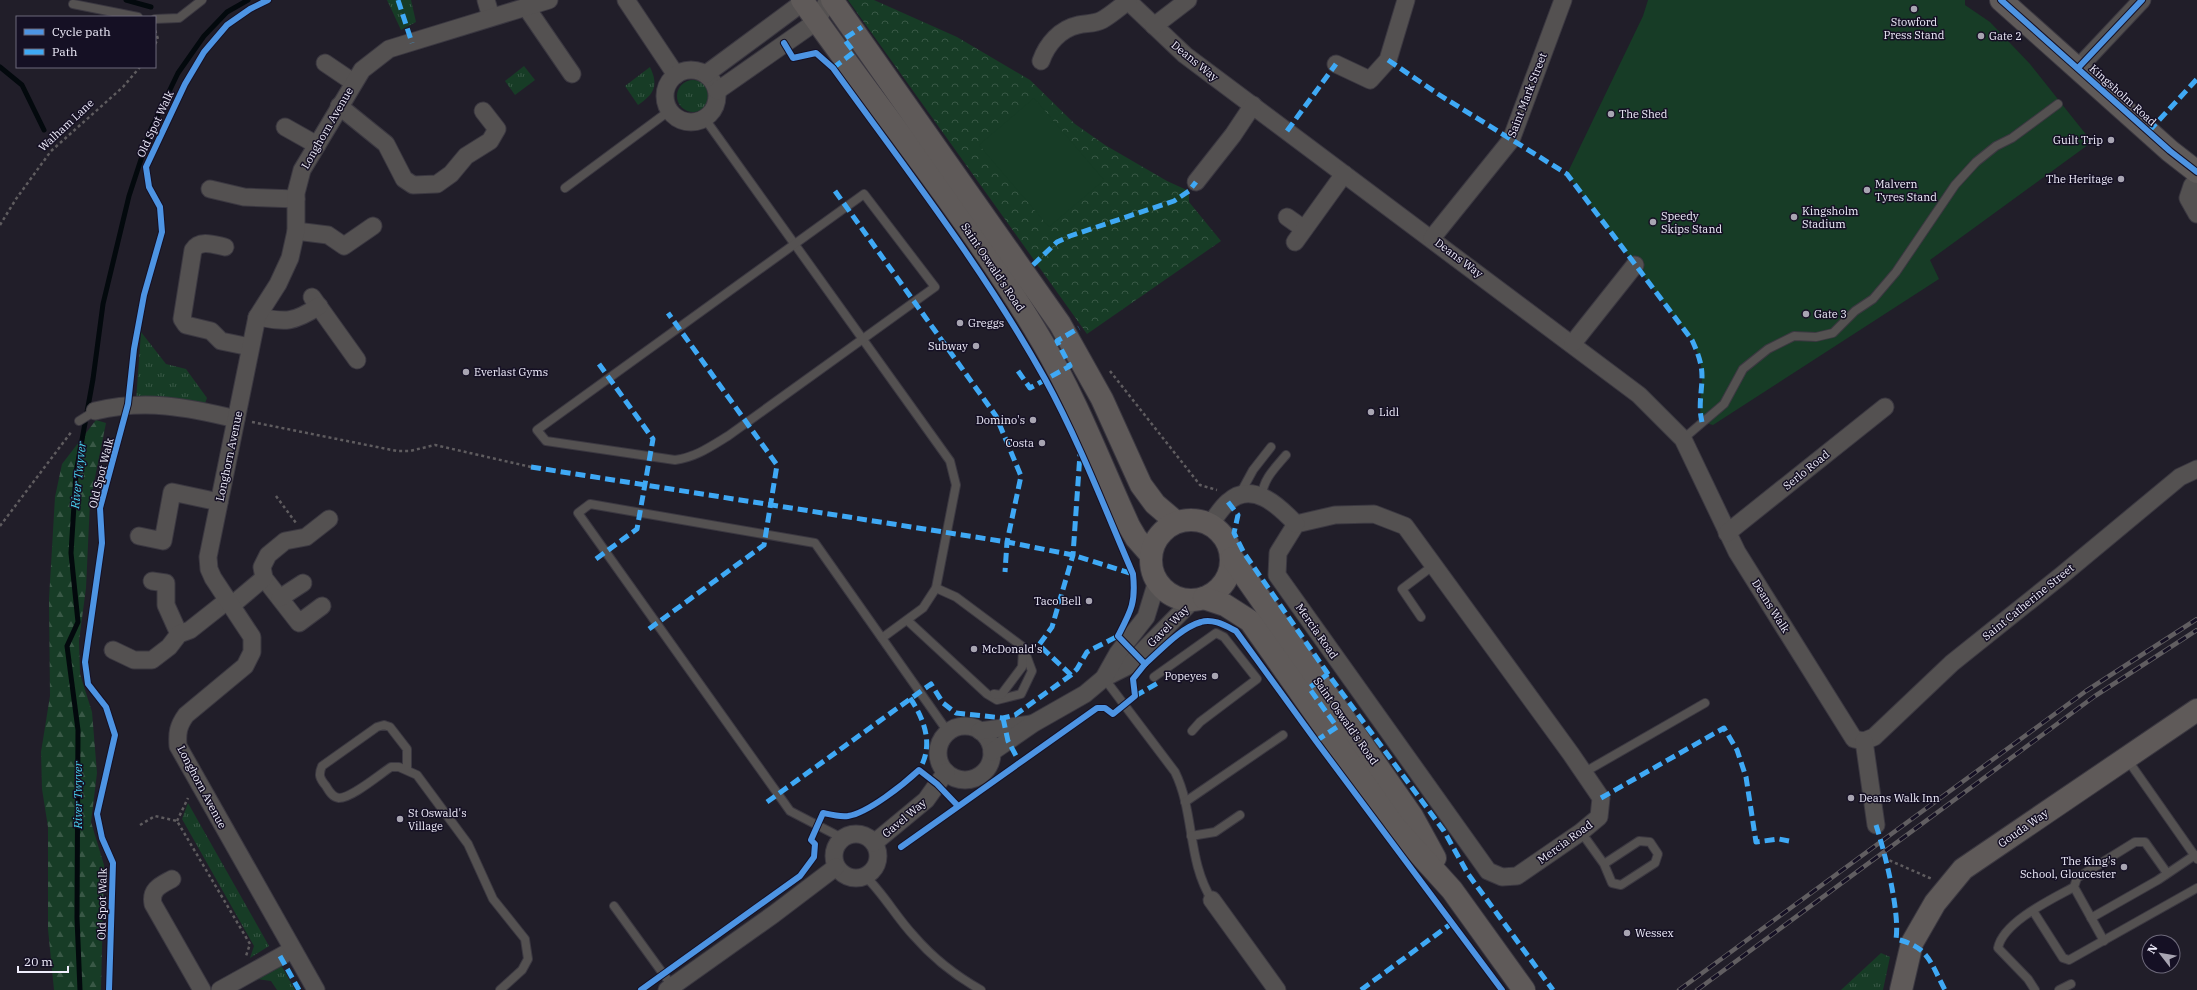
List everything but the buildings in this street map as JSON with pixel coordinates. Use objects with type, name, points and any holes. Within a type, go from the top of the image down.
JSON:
[{"type":"main road","name":"Saint Oswald's Road","points":[[804,0],[817,21],[968,229],[1043,343],[1084,420],[1129,526],[1136,538],[1151,555]]},
{"type":"main road","name":"Saint Oswald's Road","points":[[832,0],[1060,324],[1102,399],[1142,484],[1155,504],[1176,522]]},
{"type":"main road","name":"Kingsholm Road","points":[[2001,0],[2170,151],[2197,172]]},
{"type":"main road","points":[[1189,519],[1210,524],[1222,533],[1229,546],[1232,558],[1230,571],[1223,585],[1216,592],[1199,599],[1185,600],[1170,595],[1157,581],[1151,565],[1151,555],[1157,538],[1168,527],[1176,522],[1189,519]]},
{"type":"main road","name":"Saint Oswald's Road","points":[[1232,558],[1412,816],[1452,890]]},
{"type":"main road","name":"Saint Oswald's Road","points":[[1199,599],[1225,605],[1250,621],[1395,826],[1452,890],[1524,990]]},
{"type":"main road","name":"Gouda Way","points":[[1901,990],[1912,943],[1935,902],[1963,869],[2197,710]]},
{"type":"street","points":[[486,0],[491,17]]},
{"type":"street","name":"Longhorn Avenue","points":[[316,990],[178,746],[177,733],[180,723],[186,715],[245,666],[252,652],[252,637],[213,578],[209,569],[208,557],[250,347],[257,317],[278,284],[290,258],[296,231],[296,199],[302,170],[339,106],[362,70],[389,49],[546,0]]},
{"type":"street","points":[[626,0],[676,75]]},
{"type":"street","points":[[706,74],[804,0]]},
{"type":"street","points":[[717,91],[817,21],[828,0]]},
{"type":"street","points":[[1041,60],[1045,50],[1053,39],[1078,25],[1090,24],[1102,20],[1127,0]]},
{"type":"street","name":"Deans Way","points":[[1127,0],[1185,55],[1573,343],[1640,395]]},
{"type":"street","points":[[1154,26],[1188,0]]},
{"type":"street","points":[[1336,64],[1370,80],[1388,60],[1406,0]]},
{"type":"street","name":"Saint Mark Street","points":[[1432,238],[1511,140],[1563,0]]},
{"type":"street","points":[[2078,68],[2142,0]]},
{"type":"street","points":[[526,7],[572,74]]},
{"type":"street","points":[[325,63],[354,82]]},
{"type":"street","points":[[691,70],[706,74],[712,79],[717,91],[716,107],[705,119],[698,122],[682,121],[669,111],[665,96],[670,80],[676,75],[691,70]]},
{"type":"street","points":[[1196,182],[1233,135],[1253,105]]},
{"type":"street","points":[[339,106],[386,144],[404,179],[413,185],[437,184],[452,174],[466,156],[490,141],[497,129],[483,111]]},
{"type":"street","points":[[285,127],[317,145]]},
{"type":"street","points":[[1287,217],[1299,235],[1344,174]]},
{"type":"street","points":[[2197,180],[2192,186],[2188,198],[2197,214]]},
{"type":"street","points":[[210,189],[244,196],[296,199]]},
{"type":"street","points":[[296,231],[328,235],[344,246],[373,226]]},
{"type":"street","points":[[225,247],[204,243],[195,247],[193,250],[182,319],[186,325],[211,331],[221,341],[250,347]]},
{"type":"street","points":[[1573,343],[1635,265]]},
{"type":"street","points":[[257,317],[279,321],[296,319],[315,301],[357,360]]},
{"type":"street","name":"Deans Walk","points":[[1640,395],[1683,439],[1727,533],[1742,559],[1854,738],[1864,742]]},
{"type":"street","points":[[95,410],[128,404],[158,404],[202,411],[236,419]]},
{"type":"street","name":"Serlo Road","points":[[1727,533],[1885,407]]},
{"type":"street","name":"Saint Catherine Street","points":[[1864,742],[1874,737],[1952,663],[2062,575],[2180,477],[2197,468]]},
{"type":"street","points":[[139,536],[164,541],[172,492],[219,502]]},
{"type":"street","points":[[1210,524],[1228,502],[1240,494],[1252,493],[1262,496],[1281,508],[1296,524]]},
{"type":"street","name":"Mercia Road","points":[[1374,514],[1405,526],[1601,798],[1599,818],[1582,832],[1517,876],[1502,877],[1488,871],[1277,575],[1278,553],[1296,524],[1335,515],[1374,514]]},
{"type":"street","points":[[322,606],[299,623],[264,578],[262,567],[268,555],[285,541],[306,537],[329,519]]},
{"type":"street","points":[[113,650],[134,660],[152,660],[169,647],[179,634],[190,630],[264,578]]},
{"type":"street","points":[[152,581],[166,583],[166,605],[179,634]]},
{"type":"street","points":[[992,752],[1034,723],[1085,694],[1104,678],[1118,653],[1146,617],[1157,581]]},
{"type":"street","points":[[280,598],[303,583]]},
{"type":"street","name":"Gavel Way","points":[[1104,678],[1128,666],[1199,599]]},
{"type":"street","points":[[980,731],[1034,723]]},
{"type":"street","points":[[967,726],[980,731],[990,743],[992,752],[991,762],[986,770],[972,779],[963,780],[946,772],[938,756],[939,746],[948,732],[956,728],[967,726]]},
{"type":"street","points":[[1864,742],[1876,825]]},
{"type":"street","name":"Gavel Way","points":[[874,843],[926,800],[946,772]]},
{"type":"street","points":[[856,833],[864,835],[874,843],[878,853],[877,860],[872,871],[866,876],[850,878],[836,867],[833,852],[842,838],[856,833]]},
{"type":"street","points":[[670,988],[774,914],[836,867]]},
{"type":"street","points":[[172,879],[156,888],[152,897],[153,904],[202,990]]},
{"type":"street","points":[[1212,900],[1277,990]]},
{"type":"street","points":[[220,990],[292,950]]},
{"type":"lane","points":[[156,20],[179,18],[202,0]]},
{"type":"lane","points":[[73,4],[133,16]]},
{"type":"lane","points":[[1683,439],[1724,404],[1743,369],[1768,349],[1794,336],[1816,337],[1833,333],[1855,311],[1873,299],[1896,272],[1955,185],[1976,162],[1996,146],[2018,134],[2058,104]]},
{"type":"lane","points":[[565,188],[669,111]]},
{"type":"lane","points":[[705,119],[796,243],[950,461],[956,485],[936,588],[923,608],[908,621],[882,638]]},
{"type":"lane","points":[[864,194],[935,287],[728,436],[699,454],[688,458],[675,460],[546,441],[537,430],[796,243],[864,194]]},
{"type":"lane","points":[[80,421],[95,410]]},
{"type":"lane","points":[[1240,494],[1253,470],[1271,447]]},
{"type":"lane","points":[[1262,496],[1265,482],[1286,455]]},
{"type":"lane","points":[[842,838],[790,812],[578,513],[590,504],[815,543],[948,732]]},
{"type":"lane","points":[[1421,617],[1402,589],[1434,565]]},
{"type":"lane","points":[[908,621],[987,694],[997,700],[1021,694],[1032,671],[1023,647],[956,597],[936,588]]},
{"type":"lane","points":[[1154,678],[1216,633],[1224,637],[1257,679],[1200,722],[1192,731]]},
{"type":"lane","points":[[987,694],[1001,695],[1022,667],[1023,647]]},
{"type":"lane","points":[[1104,678],[1175,772],[1180,782],[1198,874],[1212,900]]},
{"type":"lane","points":[[1583,772],[1705,702]]},
{"type":"lane","points":[[407,770],[407,749],[390,727],[384,725],[377,727],[322,766],[319,772],[320,778],[332,796],[339,798],[348,796],[391,767],[407,770],[417,775],[468,844],[493,899],[525,939],[528,959],[522,970],[500,990]]},
{"type":"lane","points":[[1184,802],[1283,735]]},
{"type":"lane","points":[[2091,918],[2196,857],[2126,757]]},
{"type":"lane","points":[[1191,836],[1215,832],[1240,815]]},
{"type":"lane","points":[[1582,832],[1604,864],[1612,883],[1621,885],[1655,863],[1658,854],[1650,842],[1640,841],[1604,864]]},
{"type":"lane","points":[[2035,990],[2028,979],[1998,948],[1999,941],[2018,921],[2074,886],[2077,878],[2135,842],[2145,842],[2167,873]]},
{"type":"lane","points":[[866,876],[880,890],[913,936],[957,976],[981,990]]},
{"type":"lane","points":[[2074,886],[2104,941]]},
{"type":"lane","points":[[2032,911],[2063,958],[2069,960],[2197,888]]},
{"type":"lane","points":[[614,906],[670,988]]},
{"type":"lane","points":[[2060,990],[2071,984]]},
{"type":"path","points":[[156,33],[158,39],[156,42]]},
{"type":"path","points":[[236,419],[397,451],[435,446],[532,467]]},
{"type":"path","points":[[0,526],[80,421]]},
{"type":"path","points":[[276,496],[306,537]]},
{"type":"path","points":[[177,821],[188,798],[202,789]]},
{"type":"path","points":[[140,825],[155,816],[177,821],[250,944],[240,979]]},
{"type":"path","points":[[1884,858],[1949,887]]},
{"type":"green space","points":[[387,0],[411,0],[416,22],[401,30]]},
{"type":"green space","points":[[848,0],[874,0],[957,37],[1030,80],[1075,124],[1105,145],[1167,181],[1189,191],[1189,202],[1221,241],[1087,334]]},
{"type":"green space","name":"Kingsholm Stadium","points":[[1648,0],[1965,0],[1965,5],[1990,22],[2030,64],[2092,142],[1930,260],[1939,279],[1713,425],[1702,422],[1700,405],[1702,371],[1699,357],[1692,340],[1567,174],[1643,16]]},
{"type":"green space","points":[[524,66],[535,80],[515,95],[505,81]]},
{"type":"green space","points":[[650,67],[654,79],[653,89],[648,97],[638,105],[625,86]]},
{"type":"green space","points":[[693,80],[702,83],[706,87],[709,96],[706,105],[702,109],[693,112],[684,109],[680,105],[677,96],[680,87],[684,83]]},
{"type":"green space","points":[[1034,98],[1104,180],[1049,227],[979,145]]},
{"type":"green space","points":[[141,332],[166,364],[186,369],[207,398],[204,406],[136,401]]},
{"type":"green space","points":[[96,420],[106,423],[90,502],[86,588],[79,641],[80,674],[92,712],[97,773],[91,822],[104,865],[101,990],[54,990],[48,929],[48,827],[42,789],[41,752],[50,696],[49,599],[55,497],[62,464]]},
{"type":"green space","points":[[188,803],[269,946],[250,958],[254,946],[182,819]]},
{"type":"green space","points":[[1881,953],[1890,957],[1883,990],[1841,990]]},
{"type":"green space","points":[[281,965],[295,990],[277,990],[271,981],[257,979]]},
{"type":"waterway","points":[[126,0],[151,7]]},
{"type":"waterway","name":"River Twyver","points":[[80,990],[77,918],[78,730],[67,646],[78,622],[71,553],[76,473],[93,379],[103,304],[129,196],[151,129],[178,73],[204,36],[227,12],[248,0]]},
{"type":"waterway","points":[[0,67],[22,85],[44,130]]},
{"type":"railway","points":[[1679,990],[2086,691],[2197,619]]},
{"type":"railway","points":[[1697,990],[2095,696],[2197,630]]},
{"type":"marked path","points":[[398,0],[412,43]]},
{"type":"marked path","points":[[833,68],[854,52],[844,39],[862,27]]},
{"type":"marked path","points":[[1388,60],[1438,94],[1567,174],[1692,340],[1699,357],[1702,371],[1700,405],[1702,422]]},
{"type":"marked path","points":[[1287,131],[1336,64]]},
{"type":"marked path","points":[[2149,131],[2197,79]]},
{"type":"marked path","points":[[1033,265],[1057,242],[1070,236],[1174,201],[1189,191],[1196,182]]},
{"type":"marked path","points":[[835,191],[996,416],[1021,476],[1007,542],[1005,572]]},
{"type":"marked path","points":[[649,629],[764,545],[777,465],[668,313]]},
{"type":"marked path","points":[[1018,371],[1030,388],[1070,366],[1057,341],[1079,328]]},
{"type":"marked path","points":[[596,559],[637,529],[653,439],[599,364]]},
{"type":"marked path","points":[[1071,675],[1039,645],[1052,627],[1073,555],[1080,454]]},
{"type":"marked path","points":[[531,467],[1007,542],[1073,555],[1133,574]]},
{"type":"marked path","points":[[1228,502],[1238,515],[1234,533],[1244,553],[1328,674],[1444,831],[1468,874],[1553,990]]},
{"type":"marked path","points":[[767,802],[931,684],[943,703],[956,713],[1003,718],[1015,715],[1071,675],[1077,669],[1087,652],[1118,636]]},
{"type":"marked path","points":[[1316,741],[1337,727],[1309,688],[1328,674]]},
{"type":"marked path","points":[[1135,696],[1158,683]]},
{"type":"marked path","points":[[910,698],[920,715],[926,733],[926,752],[924,761],[919,770]]},
{"type":"marked path","points":[[1003,718],[1008,741],[1020,763]]},
{"type":"marked path","points":[[1601,798],[1724,728],[1737,750],[1746,777],[1756,842],[1779,839],[1789,841]]},
{"type":"marked path","points":[[1876,825],[1894,898],[1897,927],[1896,939],[1907,942],[1922,951],[1932,964],[1945,990]]},
{"type":"marked path","points":[[1361,990],[1452,923]]},
{"type":"marked path","points":[[280,956],[299,990]]},
{"type":"cycle path","name":"Old Spot Walk","points":[[109,990],[113,863],[102,838],[97,814],[115,735],[106,707],[88,684],[85,662],[102,543],[100,508],[128,404],[134,349],[144,295],[162,232],[160,207],[149,187],[146,167],[185,84],[204,52],[227,25],[250,9],[268,0]]},
{"type":"cycle path","points":[[2001,0],[2170,151],[2197,172]]},
{"type":"cycle path","points":[[2078,68],[2142,0]]},
{"type":"cycle path","points":[[784,43],[793,58],[816,53],[833,68],[944,220],[996,298],[1045,379],[1069,426],[1133,574],[1134,592],[1132,606],[1118,636],[1145,664],[1178,634],[1201,622],[1215,622],[1236,631],[1316,741],[1502,990]]},
{"type":"cycle path","points":[[901,847],[1097,708],[1105,708],[1113,714],[1135,696],[1133,679],[1145,664]]},
{"type":"cycle path","points":[[641,990],[800,876],[814,857],[815,844],[811,840],[823,813],[836,816],[848,816],[865,810],[904,783],[919,770],[937,784],[958,806]]},
{"type":"place","name":"Stowford Press Stand","points":[[1914,9]]},
{"type":"place","name":"Gate 2","points":[[1981,36]]},
{"type":"place","name":"The Shed","points":[[1611,114]]},
{"type":"place","name":"Guilt Trip","points":[[2111,140]]},
{"type":"place","name":"The Heritage","points":[[2121,179]]},
{"type":"place","name":"Malvern Tyres Stand","points":[[1867,190]]},
{"type":"place","name":"Kingsholm Stadium","points":[[1794,217]]},
{"type":"place","name":"Speedy Skips Stand","points":[[1653,222]]},
{"type":"place","name":"Gate 3","points":[[1806,314]]},
{"type":"place","name":"Greggs","points":[[960,323]]},
{"type":"place","name":"Subway","points":[[976,346]]},
{"type":"place","name":"Everlast Gyms","points":[[466,372]]},
{"type":"place","name":"Lidl","points":[[1371,412]]},
{"type":"place","name":"Domino's","points":[[1033,420]]},
{"type":"place","name":"Costa","points":[[1042,443]]},
{"type":"place","name":"Taco Bell","points":[[1089,601]]},
{"type":"place","name":"McDonald's","points":[[974,649]]},
{"type":"place","name":"Popeyes","points":[[1215,676]]},
{"type":"place","name":"Deans Walk Inn","points":[[1851,798]]},
{"type":"place","name":"St Oswald's Village","points":[[400,819]]},
{"type":"place","name":"The King's School, Gloucester","points":[[2124,867]]},
{"type":"place","name":"Wessex","points":[[1627,933]]}]
